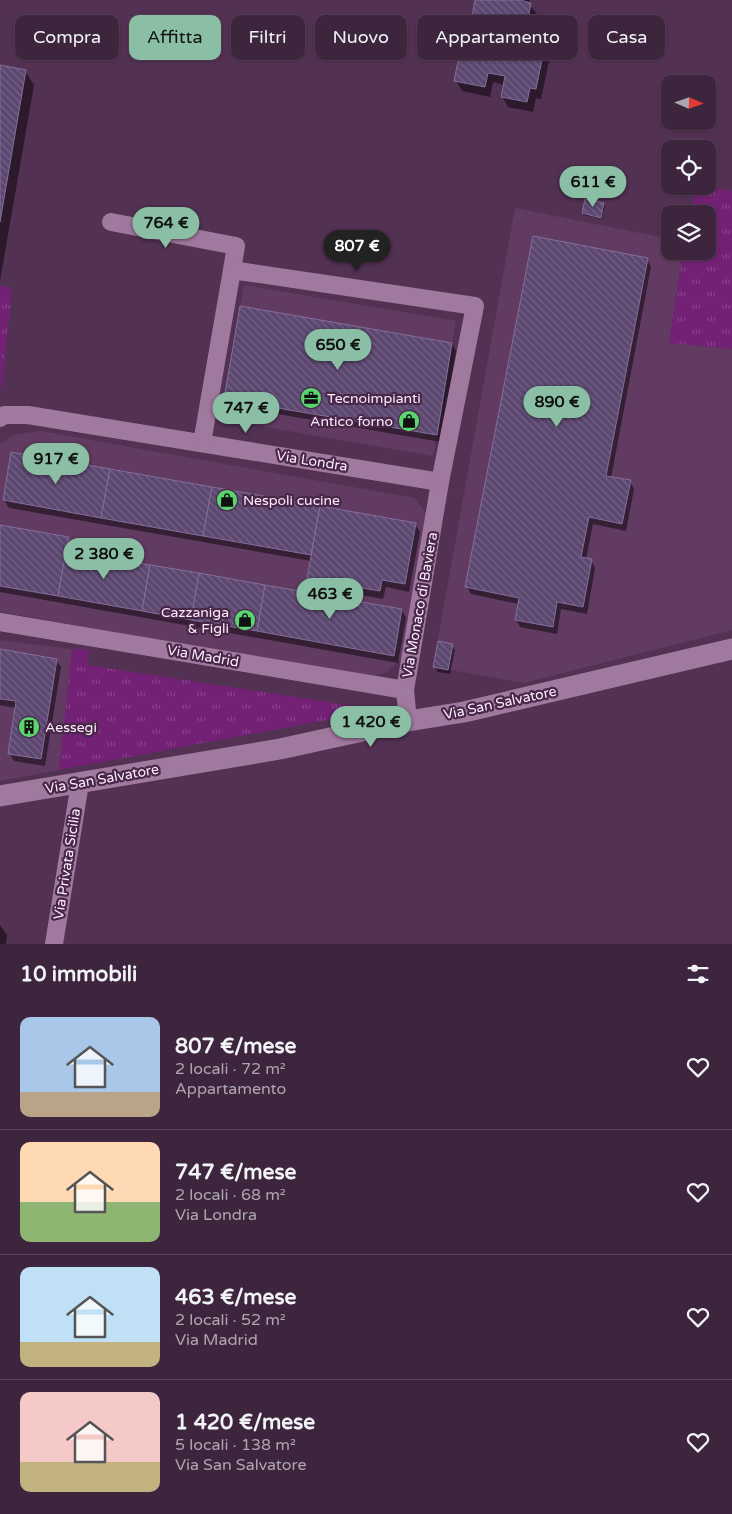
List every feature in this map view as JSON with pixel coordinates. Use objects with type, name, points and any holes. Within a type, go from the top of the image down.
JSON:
[{"type":"street","points":[[111,222],[236,246],[202,443]]},
{"type":"street","points":[[232,270],[475,306],[440,482]]},
{"type":"street","name":"Via Londra","points":[[0,418],[4,415],[28,415],[440,482]]},
{"type":"street","name":"Via Monaco di Baviera","points":[[408,721],[405,690],[440,482]]},
{"type":"street","name":"Via Madrid","points":[[0,622],[405,690]]},
{"type":"street","name":"Via San Salvatore","points":[[0,796],[280,749],[408,721],[464,712],[732,649]]},
{"type":"street","name":"Via Privata Sicilia","points":[[54,944],[80,783]]},
{"type":"shaded area","points":[[515,208],[661,237],[661,260],[682,260],[669,343],[732,349],[732,630],[524,683],[433,667]]},
{"type":"shaded area","points":[[244,285],[456,321],[433,456],[220,419]]},
{"type":"shaded area","points":[[41,431],[414,498],[425,512],[429,522],[401,659],[387,672],[371,676],[0,612],[0,444],[14,435]]},
{"type":"shaded area","points":[[0,640],[72,649],[59,770],[0,781]]},
{"type":"green space","points":[[716,189],[732,191],[732,349],[669,343],[682,260],[716,260],[716,205],[693,205],[694,195],[716,195]]},
{"type":"green space","points":[[0,286],[12,288],[2,386],[0,388]]},
{"type":"green space","points":[[72,649],[89,649],[88,665],[380,710],[59,770]]},
{"type":"building","points":[[475,0],[523,0],[531,3],[529,15],[472,15]]},
{"type":"building","points":[[458,60],[542,60],[536,89],[530,88],[527,102],[501,97],[505,76],[488,73],[485,87],[454,81]]},
{"type":"building","points":[[0,65],[26,70],[0,222]]},
{"type":"building","points":[[585,199],[604,203],[601,218],[582,213]]},
{"type":"building","points":[[533,236],[648,258],[606,476],[631,480],[622,524],[589,517],[581,557],[592,559],[583,607],[557,602],[553,627],[515,620],[519,598],[465,587]]},
{"type":"building","points":[[240,306],[452,343],[437,435],[224,399]]},
{"type":"building","points":[[11,452],[110,469],[101,518],[3,500]]},
{"type":"building","points":[[110,469],[212,487],[203,536],[101,518]]},
{"type":"building","points":[[212,487],[320,506],[311,555],[203,536]]},
{"type":"building","points":[[320,506],[416,523],[405,584],[382,580],[380,591],[307,579]]},
{"type":"building","points":[[0,525],[69,537],[58,596],[0,586]]},
{"type":"building","points":[[66,550],[150,565],[142,611],[58,596]]},
{"type":"building","points":[[150,565],[199,573],[191,620],[142,611]]},
{"type":"building","points":[[199,573],[265,585],[257,631],[191,620]]},
{"type":"building","points":[[265,585],[402,609],[394,656],[257,631]]},
{"type":"building","points":[[438,641],[453,644],[448,670],[433,667]]},
{"type":"building","name":"Aessegi","points":[[0,649],[57,659],[41,759],[8,754],[16,701],[0,699]]},
{"type":"place","name":"Tecnoimpianti","points":[[311,398]]},
{"type":"place","name":"Antico forno","points":[[409,421]]},
{"type":"place","name":"Nespoli cucine","points":[[227,500]]},
{"type":"place","name":"Cazzaniga & Figli","points":[[245,620]]},
{"type":"place","name":"Aessegi","points":[[29,727]]}]
